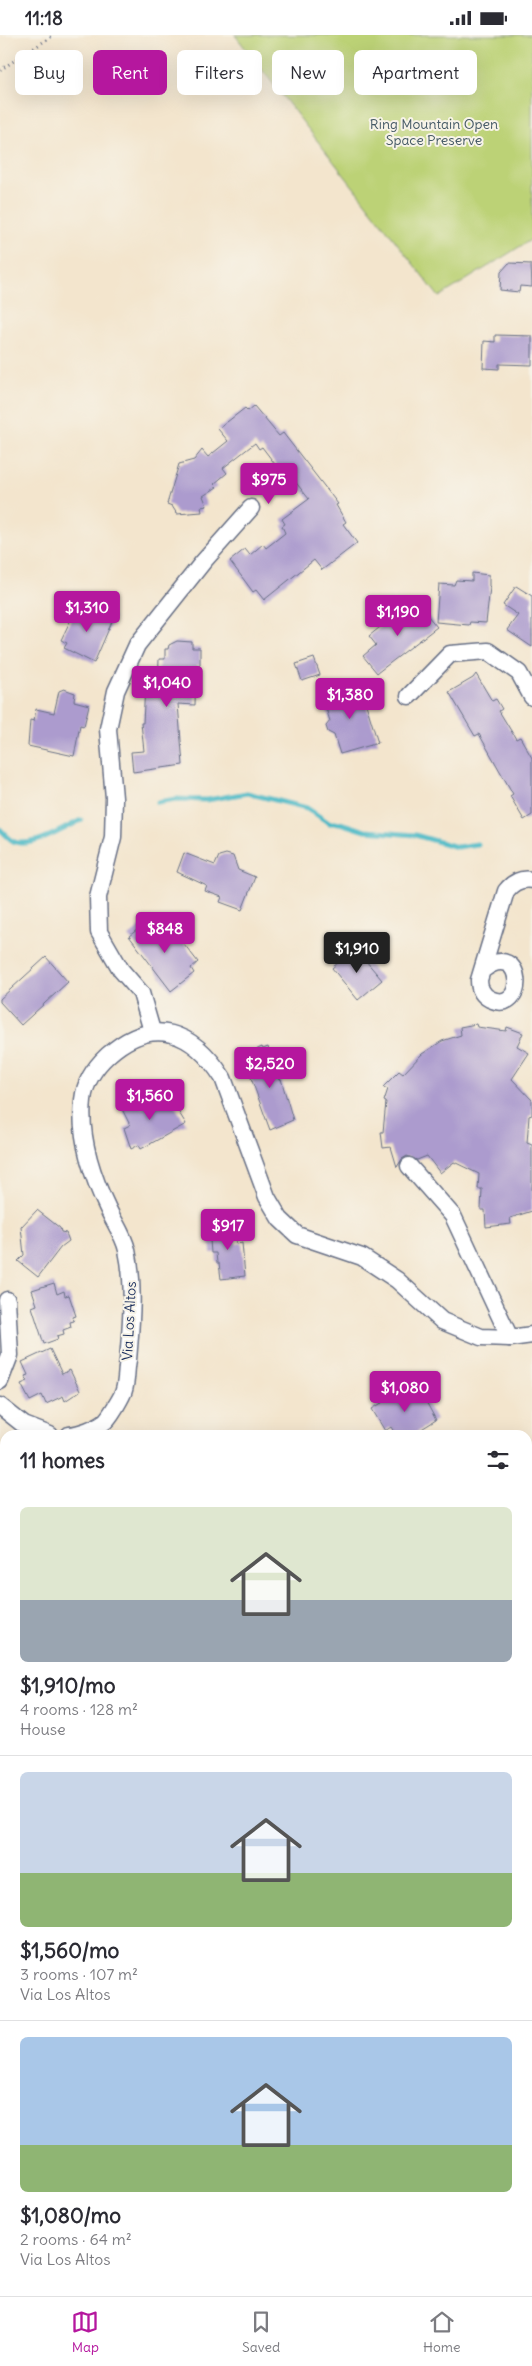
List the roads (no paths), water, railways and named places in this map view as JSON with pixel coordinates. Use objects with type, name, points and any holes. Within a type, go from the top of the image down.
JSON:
[{"type":"street","points":[[251,508],[203,562],[137,645],[116,691],[108,729],[114,798],[113,837],[98,897],[99,932],[121,970],[141,993],[152,1031],[178,1035],[199,1048],[213,1061],[223,1077],[266,1197],[280,1219],[297,1235],[362,1257],[397,1280],[442,1321],[481,1337],[510,1338],[532,1335]]},
{"type":"street","points":[[409,696],[450,653],[488,651],[519,673],[532,697]]},
{"type":"street","points":[[484,969],[495,963],[508,965],[525,987],[504,1000],[492,1000],[482,992],[479,987],[479,980],[484,969],[506,891],[521,879],[532,880]]},
{"type":"street","name":"Via Los Altos","points":[[85,1430],[105,1421],[124,1391],[130,1339],[132,1280],[126,1248],[97,1186],[83,1137],[83,1099],[93,1069],[120,1045],[152,1031]]},
{"type":"street","points":[[409,1166],[453,1216],[510,1338]]},
{"type":"street","points":[[0,1381],[10,1355],[6,1299]]},
{"type":"street","points":[[0,1406],[24,1425],[37,1430]]},
{"type":"waterway","points":[[158,802],[176,799],[207,800],[247,793],[307,808],[329,823],[340,823],[365,831],[415,835],[457,847],[477,844]]},
{"type":"waterway","points":[[0,829],[15,842],[22,843],[40,840],[81,820]]},
{"type":"park label","name":"Ring Mountain Open Space Preserve","points":[[434,132]]}]
